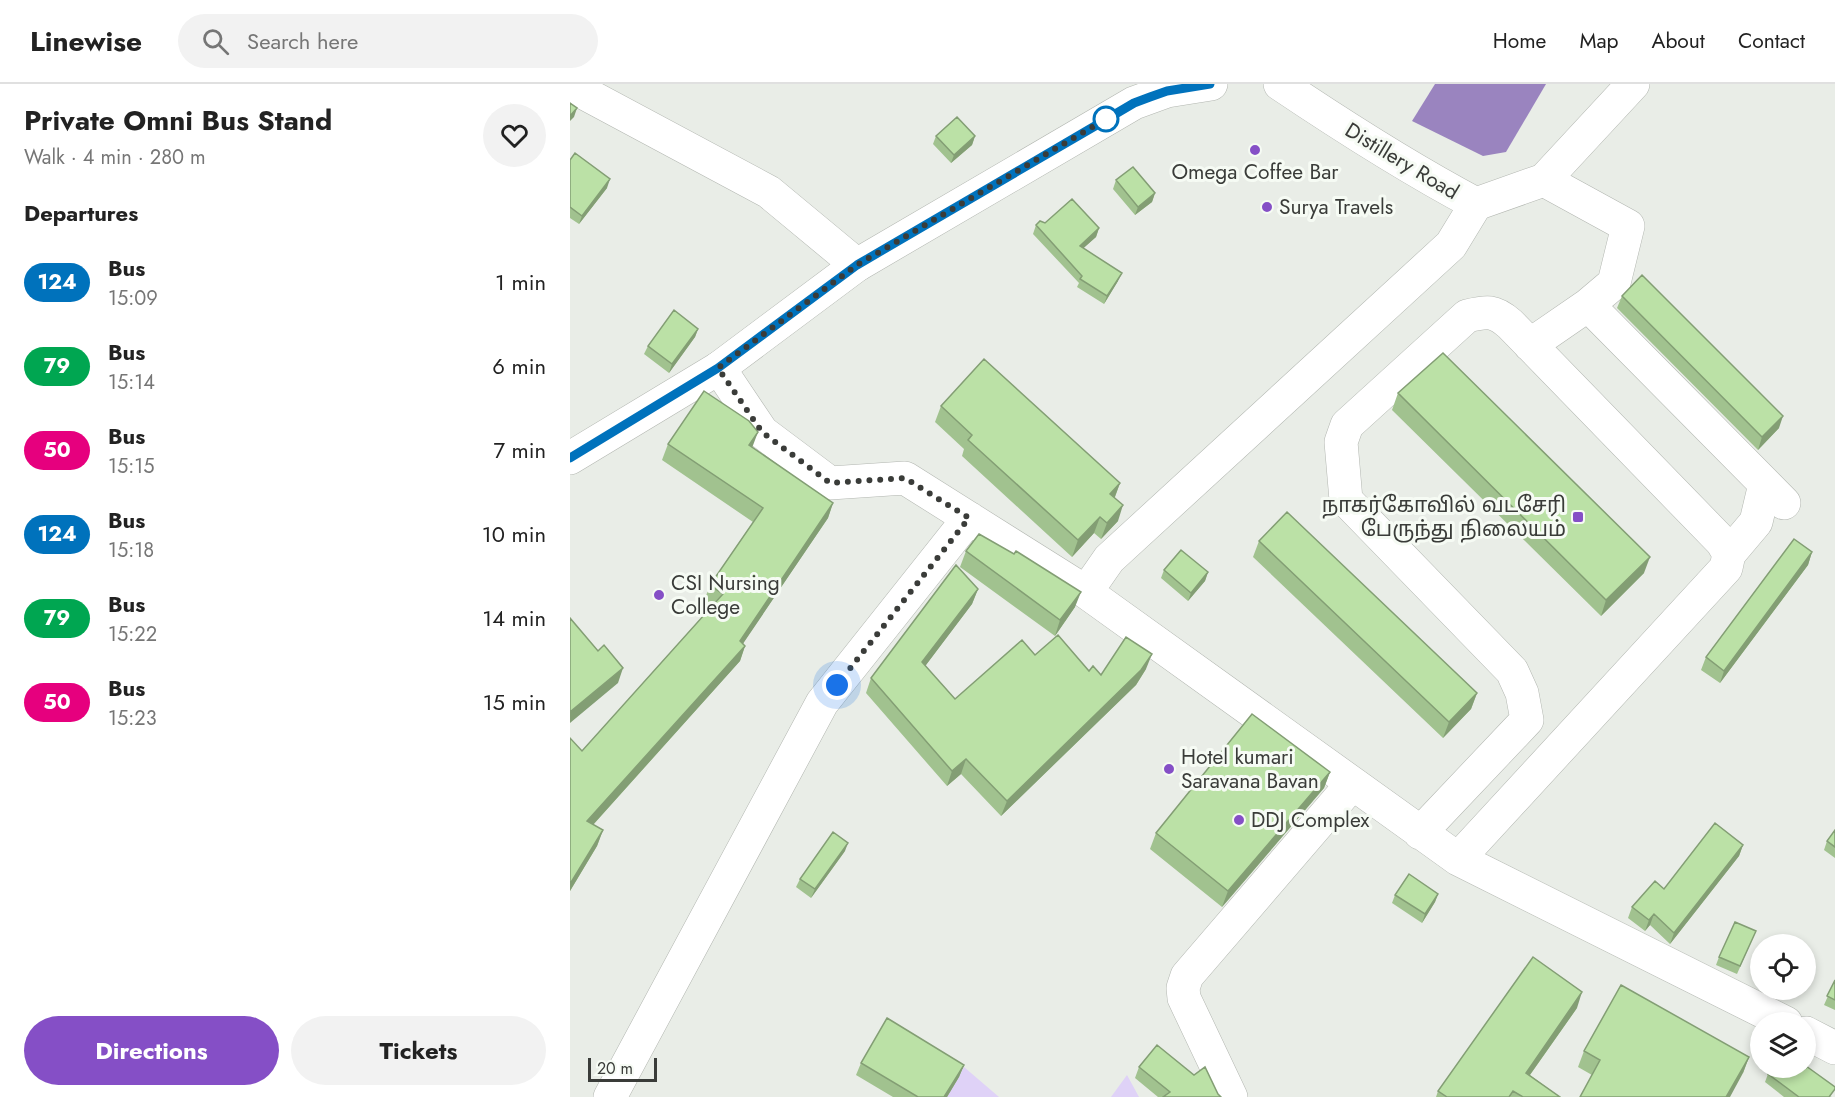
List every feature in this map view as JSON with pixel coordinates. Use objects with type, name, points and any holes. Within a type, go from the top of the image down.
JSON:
[{"type":"street","points":[[573,84],[586,94],[769,192],[857,265]]},
{"type":"street","points":[[570,458],[718,368],[857,265],[1134,103],[1165,88],[1210,84]]},
{"type":"street","name":"Distillery Road","points":[[1280,84],[1352,133],[1476,204],[1544,180],[1633,84]]},
{"type":"street","points":[[1530,345],[1588,305],[1614,283],[1628,226],[1544,180]]},
{"type":"street","points":[[1086,592],[1109,559],[1451,245],[1476,204]]},
{"type":"street","points":[[1458,859],[1726,568],[1729,554],[1756,522],[1774,493],[1588,305]]},
{"type":"street","points":[[1420,833],[1527,720],[1522,693],[1512,671],[1346,500],[1341,442],[1347,424],[1467,316],[1485,312],[1499,315],[1722,542],[1729,554]]},
{"type":"street","points":[[718,368],[762,432],[830,483],[905,478],[1086,592],[1458,859],[1764,1012]]},
{"type":"street","points":[[610,1097],[822,703],[969,518]]},
{"type":"street","points":[[1231,1097],[1184,998],[1183,988],[1187,976],[1353,784]]},
{"type":"street","points":[[1816,1038],[1835,1048]]},
{"type":"shaded area","points":[[1435,84],[1546,84],[1506,152],[1483,156],[1412,121]]},
{"type":"shaded area","points":[[964,1067],[999,1097],[942,1097]]},
{"type":"shaded area","points":[[1127,1075],[1139,1097],[1111,1097]]},
{"type":"building","points":[[570,103],[577,108],[570,116]]},
{"type":"building","points":[[957,117],[975,136],[954,155],[936,136]]},
{"type":"building","points":[[575,153],[610,179],[582,216],[570,207],[570,160]]},
{"type":"building","points":[[1133,167],[1155,193],[1138,207],[1116,180]]},
{"type":"building","points":[[1072,199],[1099,228],[1080,246],[1122,273],[1107,296],[1080,279],[1082,276],[1036,225],[1040,221],[1045,223]]},
{"type":"building","points":[[1642,275],[1783,416],[1762,437],[1622,296]]},
{"type":"building","points":[[674,310],[698,329],[672,364],[648,346]]},
{"type":"building","points":[[1443,353],[1650,557],[1606,600],[1398,393]]},
{"type":"building","points":[[984,359],[1120,483],[1110,494],[1123,505],[1107,523],[1100,517],[1078,540],[968,440],[972,435],[941,406]]},
{"type":"building","points":[[704,391],[749,421],[758,432],[749,445],[833,503],[740,641],[745,646],[587,821],[603,830],[570,884],[570,738],[582,751],[723,594],[710,585],[763,508],[668,444]]},
{"type":"building","points":[[1287,512],[1477,693],[1449,722],[1259,541]]},
{"type":"building","points":[[979,534],[1014,554],[1016,551],[1081,592],[1060,620],[966,551]]},
{"type":"building","points":[[1794,539],[1812,552],[1724,671],[1706,657]]},
{"type":"building","points":[[1181,550],[1208,572],[1191,593],[1164,570]]},
{"type":"building","points":[[956,565],[978,589],[922,662],[955,699],[1022,640],[1035,655],[1058,635],[1089,671],[1093,666],[1101,675],[1126,637],[1152,654],[1141,670],[1007,801],[966,759],[952,771],[871,678]]},
{"type":"building","points":[[570,618],[598,651],[604,645],[623,668],[570,712]]},
{"type":"building","name":"DDJ Complex","points":[[1252,714],[1330,772],[1228,891],[1156,833]]},
{"type":"building","points":[[1715,823],[1743,845],[1674,933],[1654,914],[1649,920],[1632,907],[1655,881],[1664,889]]},
{"type":"building","points":[[1835,830],[1835,847],[1827,841]]},
{"type":"building","points":[[833,832],[848,843],[815,889],[800,879]]},
{"type":"building","points":[[1409,874],[1438,894],[1425,914],[1395,895]]},
{"type":"building","points":[[1735,922],[1756,931],[1755,934],[1750,934],[1750,944],[1740,966],[1719,957]]},
{"type":"building","points":[[1533,957],[1582,992],[1526,1073],[1560,1097],[1523,1097],[1513,1091],[1509,1097],[1447,1097],[1438,1091]]},
{"type":"building","points":[[1835,980],[1835,1000],[1827,996]]},
{"type":"building","points":[[1621,985],[1749,1057],[1726,1097],[1580,1097],[1600,1060],[1584,1051]]},
{"type":"building","points":[[887,1018],[964,1065],[944,1097],[918,1097],[861,1063]]},
{"type":"building","points":[[1157,1045],[1194,1075],[1205,1067],[1221,1097],[1163,1097],[1170,1092],[1139,1067]]},
{"type":"building","points":[[1816,1073],[1835,1087],[1829,1097],[1799,1097],[1773,1078],[1816,1078]]},
{"type":"bus line","name":"124","points":[[570,458],[718,368],[857,265],[1134,103],[1167,91],[1210,84]]},
{"type":"place","name":"Omega Coffee Bar","points":[[1255,150]]},
{"type":"place","name":"Surya Travels","points":[[1267,207]]},
{"type":"place","name":"நாகர்கோவில் வடசேரி பேருந்து நிலையம்","points":[[1578,517]]},
{"type":"place","name":"CSI Nursing College","points":[[659,595]]},
{"type":"place","name":"Hotel kumari Saravana Bavan","points":[[1169,769]]},
{"type":"place","name":"DDJ Complex","points":[[1239,820]]},
{"type":"route","points":[[837,685],[969,518],[905,478],[830,483],[762,432],[718,368],[857,265],[1106,119]]}]
